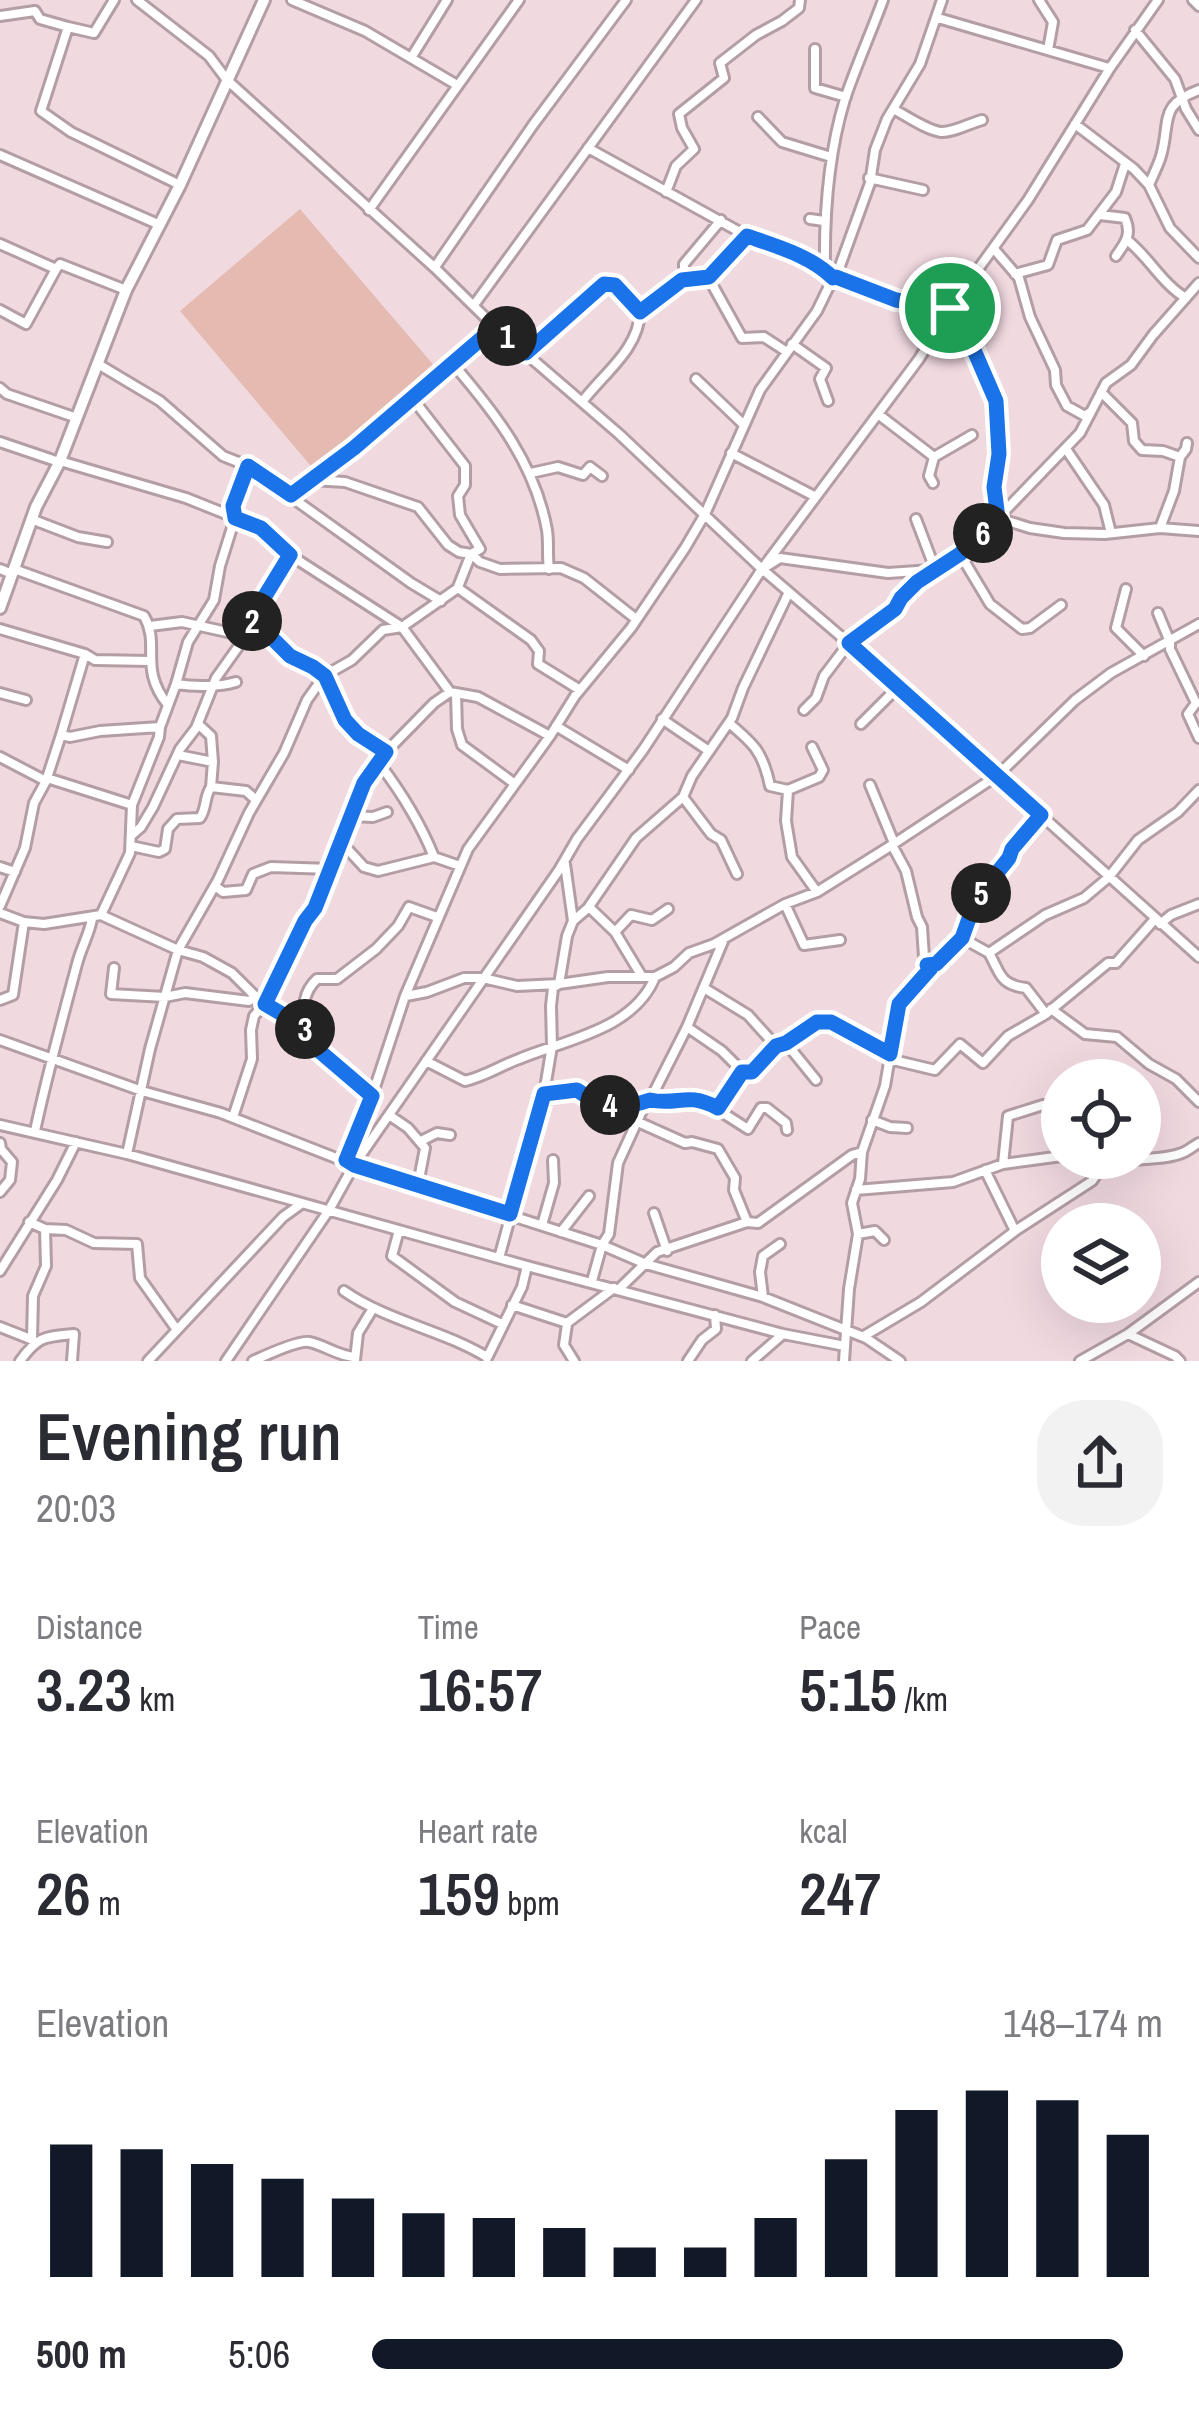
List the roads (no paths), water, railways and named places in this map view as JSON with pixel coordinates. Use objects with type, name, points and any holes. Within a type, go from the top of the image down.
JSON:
[{"type":"main road","points":[[0,608],[8,571],[59,462],[126,290],[180,185],[262,2]]},
{"type":"street","points":[[0,16],[34,10],[40,19],[94,34],[114,0]]},
{"type":"street","points":[[137,0],[208,56],[227,80],[762,569],[1199,957]]},
{"type":"street","points":[[292,0],[365,31],[457,85]]},
{"type":"street","points":[[411,58],[447,0]]},
{"type":"street","points":[[369,210],[519,0]]},
{"type":"street","points":[[435,268],[626,0]]},
{"type":"street","points":[[474,305],[696,0]]},
{"type":"street","points":[[666,192],[676,166],[694,149],[679,114],[724,78],[720,63],[799,8],[800,0]]},
{"type":"street","points":[[825,270],[831,157],[846,97],[883,0]]},
{"type":"street","points":[[226,1361],[329,1210],[350,1162],[405,996],[468,849],[636,619],[706,514],[760,390],[817,311],[835,277],[870,183],[875,150],[920,64],[942,0]]},
{"type":"street","points":[[1040,0],[1053,22],[1048,50]]},
{"type":"street","points":[[350,1162],[388,1115],[629,770],[762,569],[919,359],[1158,0]]},
{"type":"street","points":[[1193,0],[1199,7]]},
{"type":"street","points":[[938,18],[1110,68]]},
{"type":"street","points":[[68,27],[41,111],[71,132],[180,185]]},
{"type":"street","points":[[1135,30],[1174,79],[1199,130]]},
{"type":"street","points":[[815,49],[815,88],[846,97]]},
{"type":"street","points":[[1149,184],[1160,159],[1165,118],[1181,97],[1199,90]]},
{"type":"street","points":[[893,109],[939,132],[982,120]]},
{"type":"street","points":[[758,118],[782,142],[831,157]]},
{"type":"street","points":[[1075,124],[1149,184],[1170,228],[1199,258]]},
{"type":"street","points":[[588,148],[747,236],[794,253],[835,277],[896,300],[964,311],[970,341],[996,401],[998,518]]},
{"type":"street","points":[[0,155],[160,225]]},
{"type":"street","points":[[1016,274],[1048,265],[1057,240],[1087,230],[1115,191],[1125,164]]},
{"type":"street","points":[[869,178],[923,190]]},
{"type":"street","points":[[1100,215],[1125,218],[1130,229],[1116,256]]},
{"type":"street","points":[[810,219],[824,221]]},
{"type":"street","points":[[684,280],[685,264],[722,220]]},
{"type":"street","points":[[640,312],[684,280],[709,277],[747,236]]},
{"type":"street","points":[[1127,240],[1142,251],[1174,292],[1186,298]]},
{"type":"street","points":[[0,244],[56,269]]},
{"type":"street","points":[[994,249],[1016,274],[1067,406],[1085,416],[1091,412]]},
{"type":"street","points":[[0,310],[26,324],[60,264],[126,290]]},
{"type":"street","points":[[709,277],[742,338],[764,337],[826,368],[820,379],[828,401]]},
{"type":"street","points":[[526,353],[604,284],[615,285],[640,312],[640,325],[621,360],[582,402]]},
{"type":"street","points":[[804,710],[849,643],[895,609],[933,569],[960,554],[1066,449],[1080,433],[1106,383],[1131,365],[1199,284]]},
{"type":"street","points":[[291,495],[496,326]]},
{"type":"street","points":[[98,364],[160,401],[223,456],[248,466],[441,601]]},
{"type":"street","points":[[453,364],[488,406],[531,473],[548,535],[549,568]]},
{"type":"street","points":[[696,379],[745,424]]},
{"type":"street","points":[[0,388],[77,418]]},
{"type":"street","points":[[1101,392],[1132,422],[1134,441],[1142,450],[1180,457]]},
{"type":"street","points":[[127,1154],[178,950],[284,753],[307,700],[325,676],[352,660],[383,630],[402,627],[458,588],[471,554],[479,549],[460,515],[458,496],[465,485],[465,466],[413,399]]},
{"type":"street","points":[[878,414],[934,457]]},
{"type":"street","points":[[933,483],[929,476],[934,457],[972,435]]},
{"type":"street","points":[[0,442],[186,498],[261,528],[290,555],[402,627],[453,693],[463,745],[515,784]]},
{"type":"street","points":[[1160,528],[1187,443]]},
{"type":"street","points":[[1066,449],[1104,505],[1111,533]]},
{"type":"street","points":[[731,453],[816,497]]},
{"type":"street","points":[[132,840],[132,805],[188,641],[214,600],[235,518],[233,506],[248,466]]},
{"type":"street","points":[[531,473],[558,467],[583,475],[590,467],[602,476]]},
{"type":"street","points":[[312,480],[345,482],[418,507],[448,545],[480,562],[500,568],[561,568],[584,578],[636,619]]},
{"type":"street","points":[[998,518],[1064,533],[1199,531]]},
{"type":"street","points":[[32,519],[106,542]]},
{"type":"street","points":[[916,519],[933,569]]},
{"type":"street","points":[[960,554],[990,604],[1022,629],[1061,605]]},
{"type":"street","points":[[35,1131],[78,959],[96,917],[132,840],[198,724],[213,686],[290,555]]},
{"type":"street","points":[[762,569],[780,558],[888,573],[933,569]]},
{"type":"street","points":[[8,571],[142,614],[150,626],[156,689],[168,705]]},
{"type":"street","points":[[458,588],[531,640],[539,651],[538,664],[580,690]]},
{"type":"street","points":[[1126,589],[1116,628],[1144,656]]},
{"type":"street","points":[[499,1258],[544,1094],[554,988],[559,984],[573,921],[589,907],[636,838],[683,797],[729,723],[789,592]]},
{"type":"street","points":[[1158,613],[1196,703],[1188,714],[1199,738]]},
{"type":"street","points":[[150,626],[182,622],[236,634],[261,632],[325,676],[345,720],[386,752]]},
{"type":"street","points":[[405,996],[464,978],[517,986],[655,977],[689,953],[817,892],[893,844],[998,775],[1075,700],[1111,673],[1199,624]]},
{"type":"street","points":[[0,629],[95,660],[150,661]]},
{"type":"street","points":[[85,654],[34,803],[25,848],[0,910],[24,922],[44,924],[96,917],[203,957],[304,1027]]},
{"type":"street","points":[[176,684],[236,682]]},
{"type":"street","points":[[861,724],[898,687]]},
{"type":"street","points":[[0,693],[26,700]]},
{"type":"street","points":[[233,1117],[252,1059],[254,1016],[265,1004],[315,908],[364,783],[386,752],[434,703],[453,693],[478,697],[550,736]]},
{"type":"street","points":[[662,719],[709,751]]},
{"type":"street","points":[[729,723],[765,760],[770,786],[788,790],[819,777],[823,770],[812,747]]},
{"type":"street","points":[[132,840],[158,852],[165,849],[167,829],[177,819],[200,818],[205,811],[213,762],[211,736],[198,724]]},
{"type":"street","points":[[556,726],[629,770]]},
{"type":"street","points":[[61,735],[160,727]]},
{"type":"street","points":[[178,755],[213,762]]},
{"type":"street","points":[[0,757],[46,779],[132,805]]},
{"type":"street","points":[[379,762],[424,831],[434,856]]},
{"type":"street","points":[[844,1361],[858,1234],[852,1203],[862,1152],[885,1086],[899,1004],[931,968],[924,957],[922,927],[907,871],[870,785]]},
{"type":"street","points":[[211,787],[246,791],[256,800]]},
{"type":"street","points":[[788,790],[786,821],[792,857],[817,892]]},
{"type":"street","points":[[988,953],[1045,915],[1084,898],[1109,877],[1138,840],[1178,812],[1199,790]]},
{"type":"street","points":[[683,797],[721,840],[737,874]]},
{"type":"street","points":[[351,816],[373,818],[387,812]]},
{"type":"street","points":[[927,965],[936,964],[962,938],[976,899],[1041,815]]},
{"type":"street","points":[[341,842],[364,867],[378,871],[434,856],[460,866]]},
{"type":"street","points":[[565,860],[573,921]]},
{"type":"street","points":[[0,867],[15,872]]},
{"type":"street","points":[[215,886],[224,892],[246,890],[253,874],[271,867],[330,868]]},
{"type":"street","points":[[785,904],[804,945],[840,940]]},
{"type":"street","points":[[687,1027],[742,1072],[752,1072],[781,1045],[817,1022],[831,1022],[889,1057],[935,1070],[960,1044],[983,1063],[1008,1036],[1049,1011],[1108,963],[1116,963],[1158,922],[1199,904]]},
{"type":"street","points":[[372,1096],[317,1049],[304,1027],[303,1004],[309,986],[316,979],[337,979],[376,949],[409,907],[437,917]]},
{"type":"street","points":[[589,907],[615,932],[641,975]]},
{"type":"street","points":[[615,932],[631,915],[652,920],[668,909]]},
{"type":"street","points":[[0,1000],[13,994],[24,922]]},
{"type":"street","points":[[592,1281],[609,1234],[618,1163],[687,1027],[725,936]]},
{"type":"street","points":[[962,938],[988,953],[999,976],[1026,988],[1049,1011],[1085,1034],[1117,1037],[1149,1064],[1176,1078],[1199,1102]]},
{"type":"street","points":[[114,968],[111,994],[165,997],[184,993],[249,1001],[256,997]]},
{"type":"street","points":[[426,1061],[466,1081],[484,1077],[614,1021],[650,988],[655,977]]},
{"type":"street","points":[[704,988],[758,1023],[816,1080]]},
{"type":"street","points":[[0,1040],[646,1264],[763,1297],[862,1337],[901,1361]]},
{"type":"street","points":[[718,1108],[742,1072]]},
{"type":"street","points":[[544,1094],[577,1090],[589,1101],[617,1106],[700,1099],[748,1129],[761,1108],[767,1108],[787,1130]]},
{"type":"street","points":[[1003,1164],[1008,1116],[1041,1106]]},
{"type":"street","points":[[388,1115],[408,1128],[425,1148],[420,1174],[409,1183]]},
{"type":"street","points":[[872,1120],[908,1129]]},
{"type":"street","points":[[638,1122],[685,1142],[718,1149],[735,1178],[734,1190],[747,1222]]},
{"type":"street","points":[[0,1192],[10,1180],[12,1162],[1,1149],[2,1125],[127,1154],[783,1334],[845,1346]]},
{"type":"street","points":[[421,1141],[437,1132],[450,1135]]},
{"type":"street","points":[[0,1271],[76,1142]]},
{"type":"street","points":[[1161,1156],[1183,1153],[1199,1142]]},
{"type":"street","points":[[574,1361],[564,1345],[567,1323],[616,1289],[657,1252],[747,1222],[758,1223],[862,1152]]},
{"type":"street","points":[[856,1190],[953,1182],[1003,1164],[1041,1159]]},
{"type":"street","points":[[542,1225],[554,1184],[553,1160]]},
{"type":"street","points":[[986,1170],[1015,1231]]},
{"type":"street","points":[[862,1337],[921,1302],[1093,1179]]},
{"type":"street","points":[[561,1232],[589,1196]]},
{"type":"street","points":[[148,1361],[283,1217],[301,1204]]},
{"type":"street","points":[[654,1213],[667,1251]]},
{"type":"street","points":[[29,1222],[67,1230],[94,1243],[137,1244],[140,1278],[177,1330]]},
{"type":"street","points":[[20,1361],[33,1340],[33,1296],[46,1266],[45,1228]]},
{"type":"street","points":[[399,1230],[392,1256],[455,1302],[502,1324]]},
{"type":"street","points":[[858,1234],[875,1231],[884,1240]]},
{"type":"street","points":[[2,1244],[16,1243]]},
{"type":"street","points":[[763,1297],[763,1256],[780,1244]]},
{"type":"street","points":[[344,1292],[372,1310],[461,1342],[486,1359],[522,1287],[527,1266]]},
{"type":"street","points":[[1080,1361],[1128,1334],[1199,1282]]},
{"type":"street","points":[[512,1305],[567,1323]]},
{"type":"street","points":[[235,1348],[253,1361],[310,1342],[355,1359],[358,1333],[372,1310]]},
{"type":"street","points":[[688,1361],[716,1329],[715,1316]]},
{"type":"street","points":[[0,1327],[33,1340],[74,1334],[72,1361]]},
{"type":"street","points":[[752,1361],[783,1334]]},
{"type":"street","points":[[1128,1334],[1180,1361]]}]
